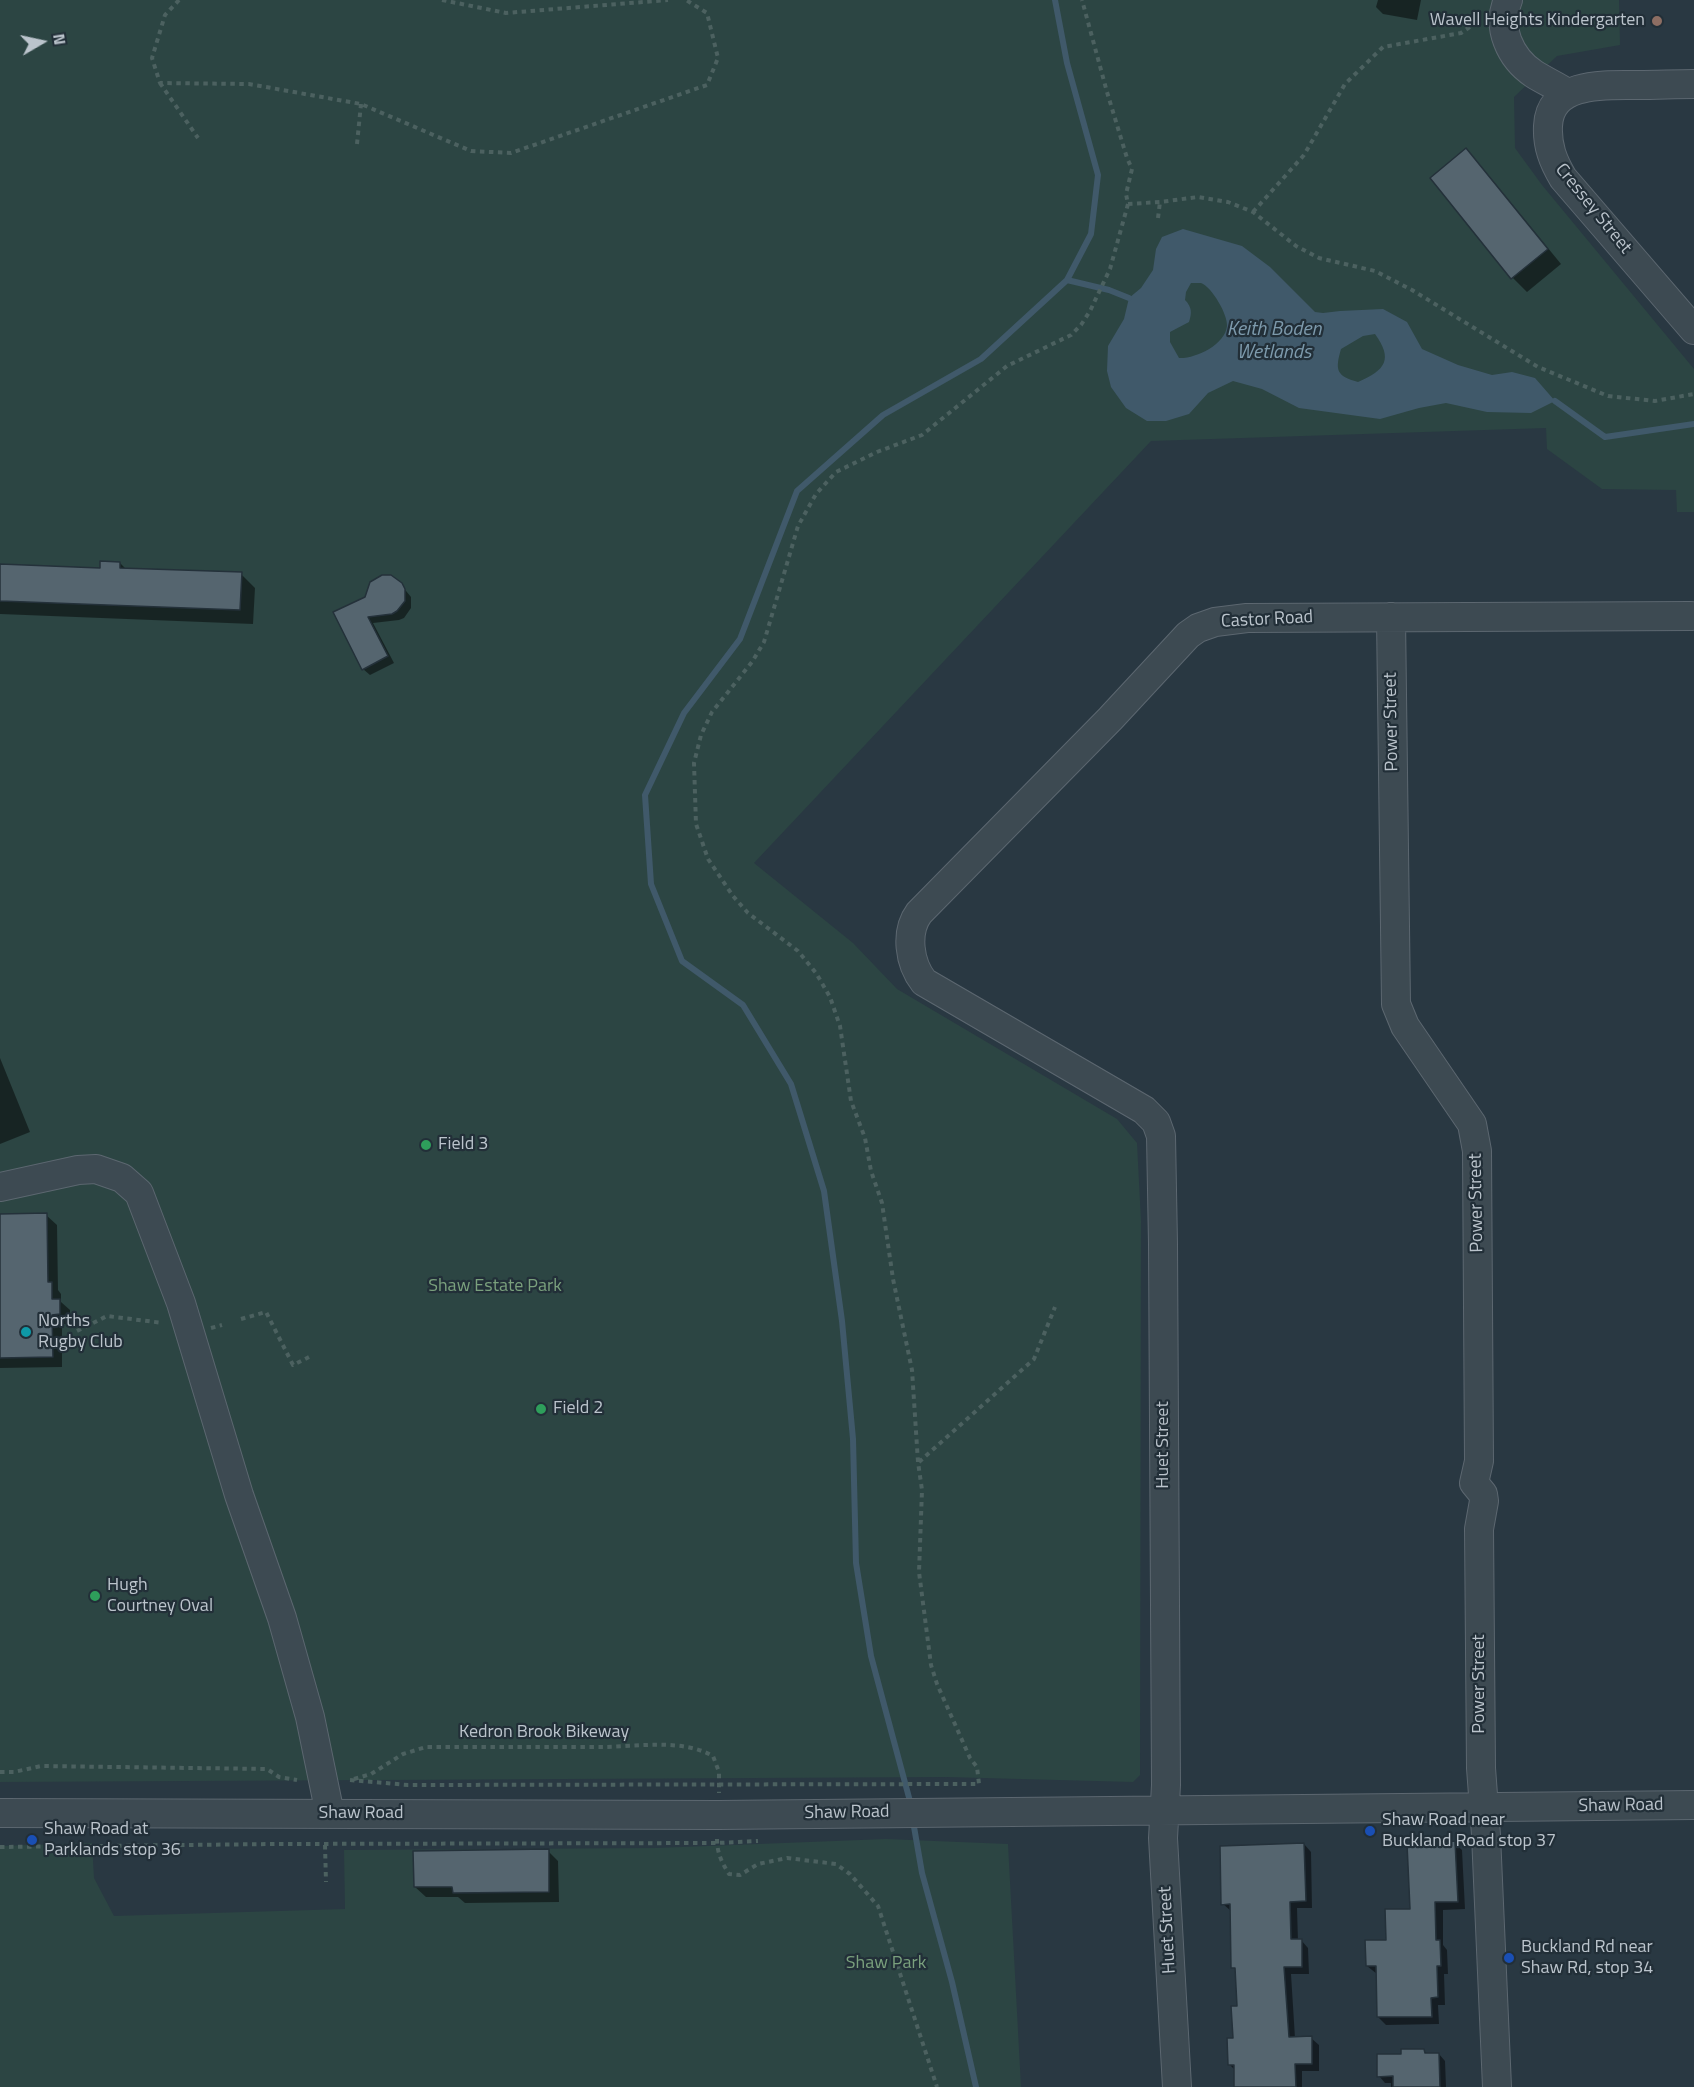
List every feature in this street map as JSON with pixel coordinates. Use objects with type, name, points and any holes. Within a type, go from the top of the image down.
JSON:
[{"type":"street","points":[[1506,3],[1502,24],[1506,40],[1518,58],[1534,74],[1568,93],[1593,86],[1694,84]]},
{"type":"street","name":"Cressey Street","points":[[1568,93],[1552,108],[1548,120],[1547,137],[1556,166],[1563,178],[1694,330]]},
{"type":"street","name":"Castor Road","points":[[909,937],[911,926],[919,913],[1110,719],[1188,635],[1198,628],[1215,622],[1239,618],[1693,616]]},
{"type":"street","name":"Power Street","points":[[1391,617],[1396,1004],[1405,1026],[1472,1124],[1477,1151],[1479,1461],[1474,1483],[1483,1494],[1484,1501],[1479,1528],[1481,1768],[1497,2087]]},
{"type":"street","name":"Huet Street","points":[[909,937],[918,972],[924,982],[1135,1104],[1152,1116],[1159,1129],[1163,1256],[1166,1785],[1163,1838],[1177,2087]]},
{"type":"street","points":[[0,1187],[78,1170],[96,1169],[122,1178],[139,1193],[181,1304],[239,1495],[282,1618],[310,1717],[330,1814]]},
{"type":"street","name":"Shaw Road","points":[[0,1813],[719,1815],[856,1799],[953,1812],[1694,1806]]},
{"type":"path","points":[[180,0],[165,15],[152,58],[160,83],[198,138]]},
{"type":"path","points":[[442,0],[506,13],[668,0]]},
{"type":"path","points":[[160,83],[249,84],[361,104],[471,151],[511,153],[707,86],[718,58],[710,24],[707,13],[686,0]]},
{"type":"path","points":[[719,1785],[856,1799],[944,1785],[979,1784],[977,1767],[970,1758],[936,1683],[932,1665],[919,1572],[922,1490],[912,1370],[893,1279],[882,1203],[871,1171],[865,1138],[851,1101],[840,1026],[830,997],[816,973],[798,951],[748,914],[708,859],[696,824],[694,762],[712,712],[752,662],[764,642],[798,526],[816,494],[836,472],[877,452],[922,435],[1007,366],[1071,335],[1081,325],[1090,310],[1110,269],[1128,204],[1126,194],[1132,169],[1107,92],[1082,0]]},
{"type":"path","points":[[1253,212],[1304,155],[1345,84],[1383,47],[1461,33],[1506,3]]},
{"type":"path","points":[[357,144],[361,104]]},
{"type":"path","points":[[1128,204],[1198,196],[1228,202],[1253,212],[1296,246],[1319,258],[1375,271],[1412,290],[1539,367],[1608,396],[1655,401],[1694,394]]},
{"type":"path","points":[[1158,218],[1160,202]]},
{"type":"path","points":[[918,1462],[1034,1359],[1055,1307]]},
{"type":"path","points":[[241,1319],[266,1311],[292,1365],[309,1357]]},
{"type":"path","points":[[77,1331],[107,1316],[170,1324]]},
{"type":"path","name":"Kedron Brook Bikeway","points":[[679,1745],[699,1749],[713,1756],[719,1772],[719,1785],[408,1785],[350,1780],[371,1774],[404,1754],[426,1747],[679,1745]]},
{"type":"path","points":[[0,1772],[14,1772],[40,1766],[267,1769],[279,1777],[297,1780]]},
{"type":"path","points":[[718,1833],[717,1843],[722,1863],[729,1874],[740,1875],[758,1864],[787,1858],[836,1864],[850,1874],[878,1906],[937,2087]]},
{"type":"path","points":[[0,1847],[762,1841]]},
{"type":"path","points":[[325,1845],[326,1882]]},
{"type":"green space","name":"Shaw Estate Park","points":[[0,0],[1619,0],[1620,45],[1557,56],[1514,97],[1515,148],[1542,185],[1694,369],[1694,512],[1677,512],[1676,490],[1602,489],[1547,449],[1546,428],[1151,441],[754,863],[853,943],[897,989],[1117,1119],[1137,1143],[1141,1221],[1140,1775],[1133,1782],[946,1777],[0,1782]]},
{"type":"green space","name":"Shaw Park","points":[[886,1839],[1008,1844],[1021,2087],[0,2087],[0,1846],[92,1843],[94,1878],[114,1916],[345,1909],[344,1850],[656,1848]]},
{"type":"water","name":"Keith Boden Wetlands","points":[[1183,229],[1242,246],[1270,267],[1315,312],[1383,309],[1407,322],[1422,349],[1458,365],[1492,375],[1512,372],[1535,378],[1555,401],[1531,413],[1487,412],[1446,403],[1380,419],[1299,408],[1262,389],[1233,381],[1208,393],[1189,414],[1166,421],[1147,421],[1126,408],[1111,387],[1107,371],[1108,346],[1124,319],[1129,298],[1141,288],[1153,270],[1156,249],[1162,237]],"holes":[[[1191,283],[1201,283],[1210,290],[1222,309],[1227,326],[1221,339],[1208,350],[1186,358],[1179,358],[1170,342],[1170,332],[1189,322],[1191,310],[1185,300]],[[1375,334],[1384,350],[1384,363],[1380,368],[1368,378],[1358,382],[1341,374],[1338,367],[1341,349],[1363,336]]]},
{"type":"building","points":[[1466,148],[1548,249],[1511,279],[1430,178]]},
{"type":"building","points":[[100,561],[120,562],[120,568],[242,572],[240,610],[0,601],[0,564],[100,568]]},
{"type":"building","points":[[382,575],[391,575],[402,583],[405,589],[405,601],[392,614],[368,617],[388,656],[362,670],[333,612],[365,597],[370,582]]},
{"type":"building","points":[[47,1213],[48,1282],[52,1282],[52,1299],[60,1299],[60,1314],[52,1315],[53,1357],[0,1358],[0,1214]]},
{"type":"building","points":[[1455,1841],[1458,1902],[1435,1902],[1436,1940],[1440,1940],[1441,1966],[1437,1966],[1438,1997],[1431,1998],[1432,2017],[1377,2017],[1376,1966],[1366,1966],[1365,1940],[1386,1940],[1385,1909],[1410,1909],[1407,1844]]},
{"type":"building","points":[[1304,1843],[1306,1901],[1290,1902],[1291,1939],[1302,1939],[1302,1967],[1284,1967],[1289,2037],[1312,2036],[1312,2064],[1295,2064],[1296,2087],[1234,2087],[1234,2065],[1228,2065],[1227,2038],[1233,2038],[1231,2006],[1237,2006],[1235,1968],[1231,1968],[1230,1904],[1221,1905],[1220,1846]]},
{"type":"building","points":[[549,1849],[549,1892],[453,1893],[452,1887],[414,1887],[413,1851]]},
{"type":"building","points":[[1401,2049],[1424,2049],[1425,2053],[1439,2053],[1440,2087],[1393,2087],[1393,2076],[1377,2077],[1377,2054],[1401,2054]]},
{"type":"waterway","points":[[911,1805],[871,1656],[856,1563],[853,1439],[842,1321],[824,1191],[791,1084],[743,1005],[682,961],[651,884],[645,795],[684,713],[740,639],[797,491],[883,415],[981,359],[1067,280],[1091,234],[1098,175],[1067,63],[1055,0]]},
{"type":"waterway","points":[[1067,280],[1109,290],[1129,298]]},
{"type":"waterway","points":[[1555,401],[1605,437],[1694,424]]},
{"type":"waterway","points":[[913,1821],[922,1873],[952,1982],[976,2087]]},
{"type":"place","name":"Wavell Heights Kindergarten","points":[[1657,21]]},
{"type":"place","name":"Field 3","points":[[426,1145]]},
{"type":"place","name":"Norths Rugby Club","points":[[26,1332]]},
{"type":"place","name":"Field 2","points":[[541,1409]]},
{"type":"place","name":"Hugh Courtney Oval","points":[[95,1596]]},
{"type":"place","name":"Shaw Road near Buckland Road stop 37","points":[[1370,1831]]},
{"type":"place","name":"Shaw Road at Parklands stop 36","points":[[32,1840]]},
{"type":"place","name":"Buckland Rd near Shaw Rd, stop 34","points":[[1509,1958]]}]
